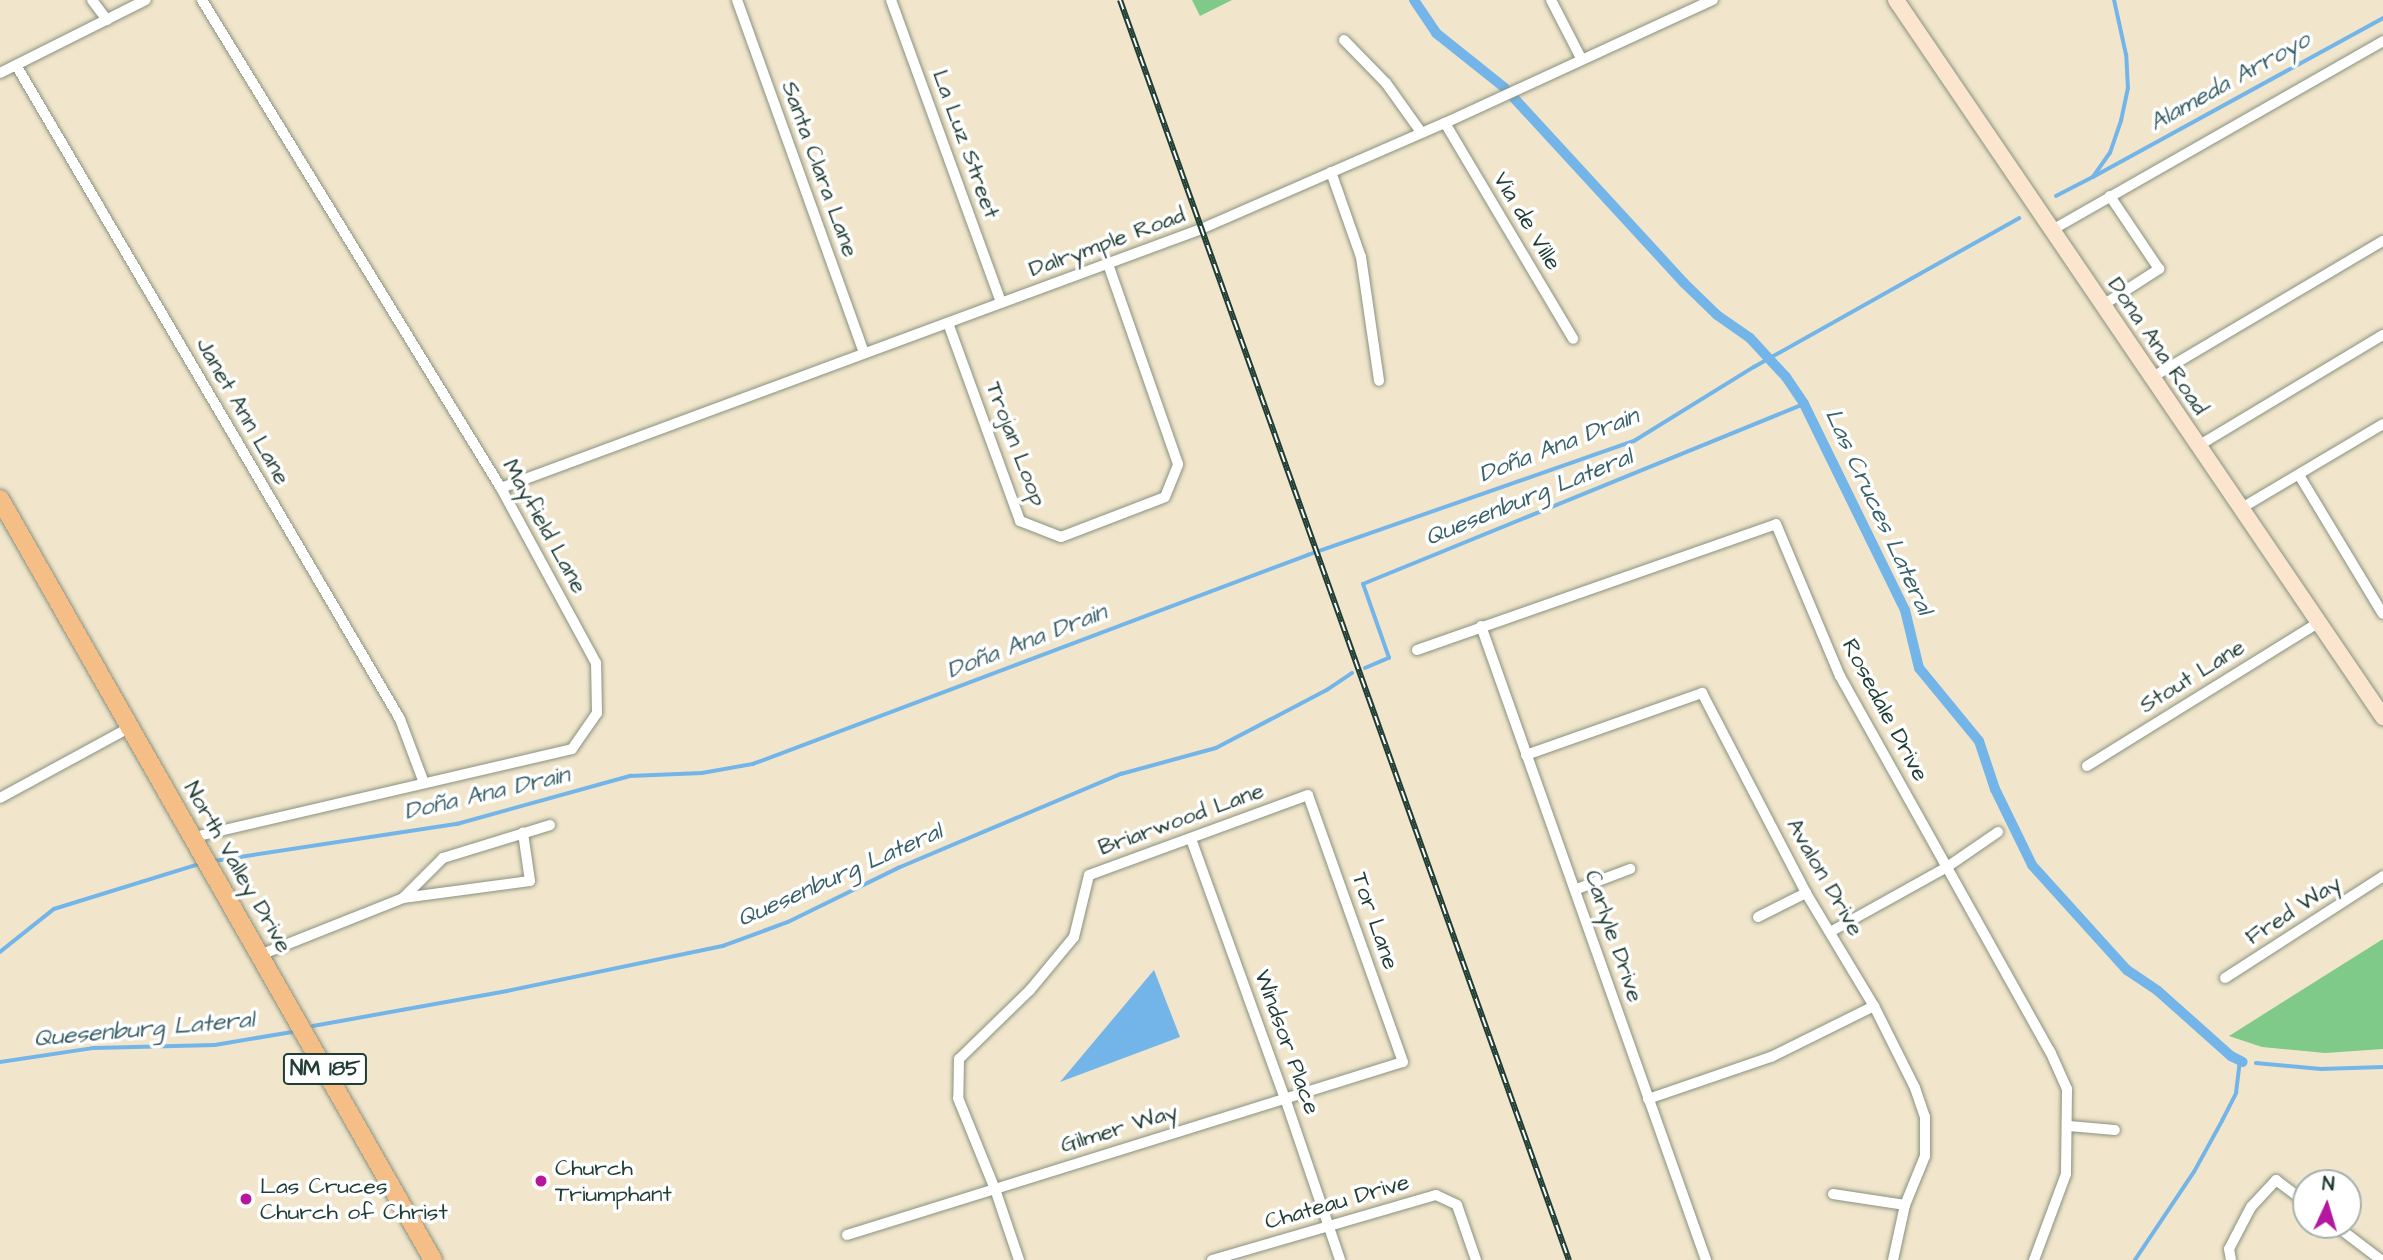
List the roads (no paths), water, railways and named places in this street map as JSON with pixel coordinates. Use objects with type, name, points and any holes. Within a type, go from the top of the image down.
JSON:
[{"type":"main road","name":"North Valley Drive","points":[[0,499],[433,1260]]},
{"type":"street","points":[[92,0],[107,20]]},
{"type":"street","points":[[0,73],[146,0]]},
{"type":"street","name":"Mayfield Lane","points":[[197,842],[572,748],[597,713],[596,663],[501,488],[202,0]]},
{"type":"street","name":"Santa Clara Lane","points":[[737,0],[864,353]]},
{"type":"street","points":[[1551,0],[1581,58]]},
{"type":"street","name":"Dalrymple Road","points":[[501,488],[1201,229],[1445,123],[1581,58],[1713,0]]},
{"type":"street","name":"Dona Ana Road","points":[[1896,0],[2383,716]]},
{"type":"street","name":"La Luz Street","points":[[893,1],[1002,303]]},
{"type":"street","points":[[1344,40],[1386,83],[1421,132]]},
{"type":"street","points":[[2052,229],[2383,41]]},
{"type":"street","name":"Janet Ann Lane","points":[[16,65],[400,719],[424,783]]},
{"type":"street","name":"Via de Ville","points":[[1445,123],[1573,339]]},
{"type":"street","points":[[1331,172],[1361,257],[1380,381]]},
{"type":"street","points":[[2103,305],[2159,269],[2109,196]]},
{"type":"street","points":[[2151,378],[2383,241]]},
{"type":"street","name":"Trojan Loop","points":[[948,323],[1020,521],[1061,537],[1165,496],[1178,464],[1108,264]]},
{"type":"street","points":[[2198,446],[2383,335]]},
{"type":"street","points":[[2241,509],[2383,424]]},
{"type":"street","points":[[2299,475],[2383,614]]},
{"type":"street","name":"Rosedale Drive","points":[[1417,650],[1776,524],[1840,676],[2050,1051],[2067,1088],[2066,1174],[2034,1260]]},
{"type":"street","name":"Stout Lane","points":[[2087,766],[2319,622]]},
{"type":"street","name":"Carlyle Drive","points":[[1481,626],[1577,889],[1706,1260]]},
{"type":"street","name":"Avalon Drive","points":[[1527,755],[1702,693],[1806,893],[1832,931],[1874,1006],[1915,1088],[1925,1118],[1925,1156],[1905,1205],[1893,1260]]},
{"type":"street","points":[[0,798],[129,728]]},
{"type":"street","name":"Briarwood Lane","points":[[1018,1260],[995,1189],[958,1098],[959,1059],[1030,990],[1074,937],[1089,875],[1308,794]]},
{"type":"street","name":"Tor Lane","points":[[1308,794],[1403,1062]]},
{"type":"street","points":[[403,898],[443,858],[550,825]]},
{"type":"street","points":[[1832,931],[1947,867],[1998,832]]},
{"type":"street","points":[[260,955],[403,898],[530,881],[523,833]]},
{"type":"street","name":"Windsor Place","points":[[1191,839],[1285,1098],[1340,1260]]},
{"type":"street","points":[[1577,889],[1630,869]]},
{"type":"street","name":"Fred Way","points":[[2225,978],[2383,876]]},
{"type":"street","points":[[1758,917],[1806,893]]},
{"type":"street","points":[[1648,1099],[1771,1057],[1874,1006]]},
{"type":"street","name":"Gilmer Way","points":[[848,1235],[1403,1062]]},
{"type":"street","points":[[2068,1126],[2115,1130]]},
{"type":"street","points":[[2231,1260],[2230,1249],[2251,1207],[2276,1180],[2292,1192]]},
{"type":"street","points":[[1833,1194],[1905,1205]]},
{"type":"street","name":"Chateau Drive","points":[[1212,1260],[1436,1195],[1457,1205],[1476,1260]]},
{"type":"street","points":[[2353,1239],[2381,1260]]},
{"type":"water","points":[[1154,970],[1180,1037],[1060,1082]]},
{"type":"waterway","name":"Las Cruces Lateral","points":[[1414,0],[1436,33],[1505,88]]},
{"type":"waterway","name":"Doña Ana Drain","points":[[2056,196],[2093,177],[2110,153],[2121,121],[2128,89],[2126,55],[2114,0]]},
{"type":"waterway","name":"Alameda Arroyo","points":[[2093,177],[2383,18]]},
{"type":"waterway","name":"Las Cruces Lateral","points":[[1514,98],[1684,283],[1717,315],[1750,338],[1786,377],[1804,404],[1905,610],[1919,668],[1979,741],[1995,789],[2032,865],[2127,970],[2158,991],[2231,1056],[2243,1062]]},
{"type":"waterway","name":"Doña Ana Drain","points":[[214,861],[457,824],[630,776],[702,773],[753,764],[1308,555],[1634,441],[1754,367],[2019,218]]},
{"type":"waterway","name":"Quesenburg Lateral","points":[[1365,668],[1389,658],[1363,584],[1804,404]]},
{"type":"waterway","name":"Quesenburg Lateral","points":[[313,1026],[507,991],[723,946],[788,922],[898,868],[1121,774],[1216,748],[1327,690],[1352,673]]},
{"type":"waterway","name":"Doña Ana Drain","points":[[0,952],[54,909],[199,864]]},
{"type":"waterway","name":"Quesenburg Lateral","points":[[0,1062],[94,1048],[215,1045],[292,1032]]},
{"type":"waterway","points":[[2135,1260],[2194,1172],[2222,1121],[2236,1093],[2240,1061]]},
{"type":"waterway","name":"Las Cruces Lateral","points":[[2256,1063],[2321,1069],[2383,1067]]},
{"type":"railway","points":[[1120,0],[1569,1260]]},
{"type":"place","name":"Church Triumphant","points":[[541,1181]]},
{"type":"place","name":"Las Cruces Church of Christ","points":[[246,1199]]}]
